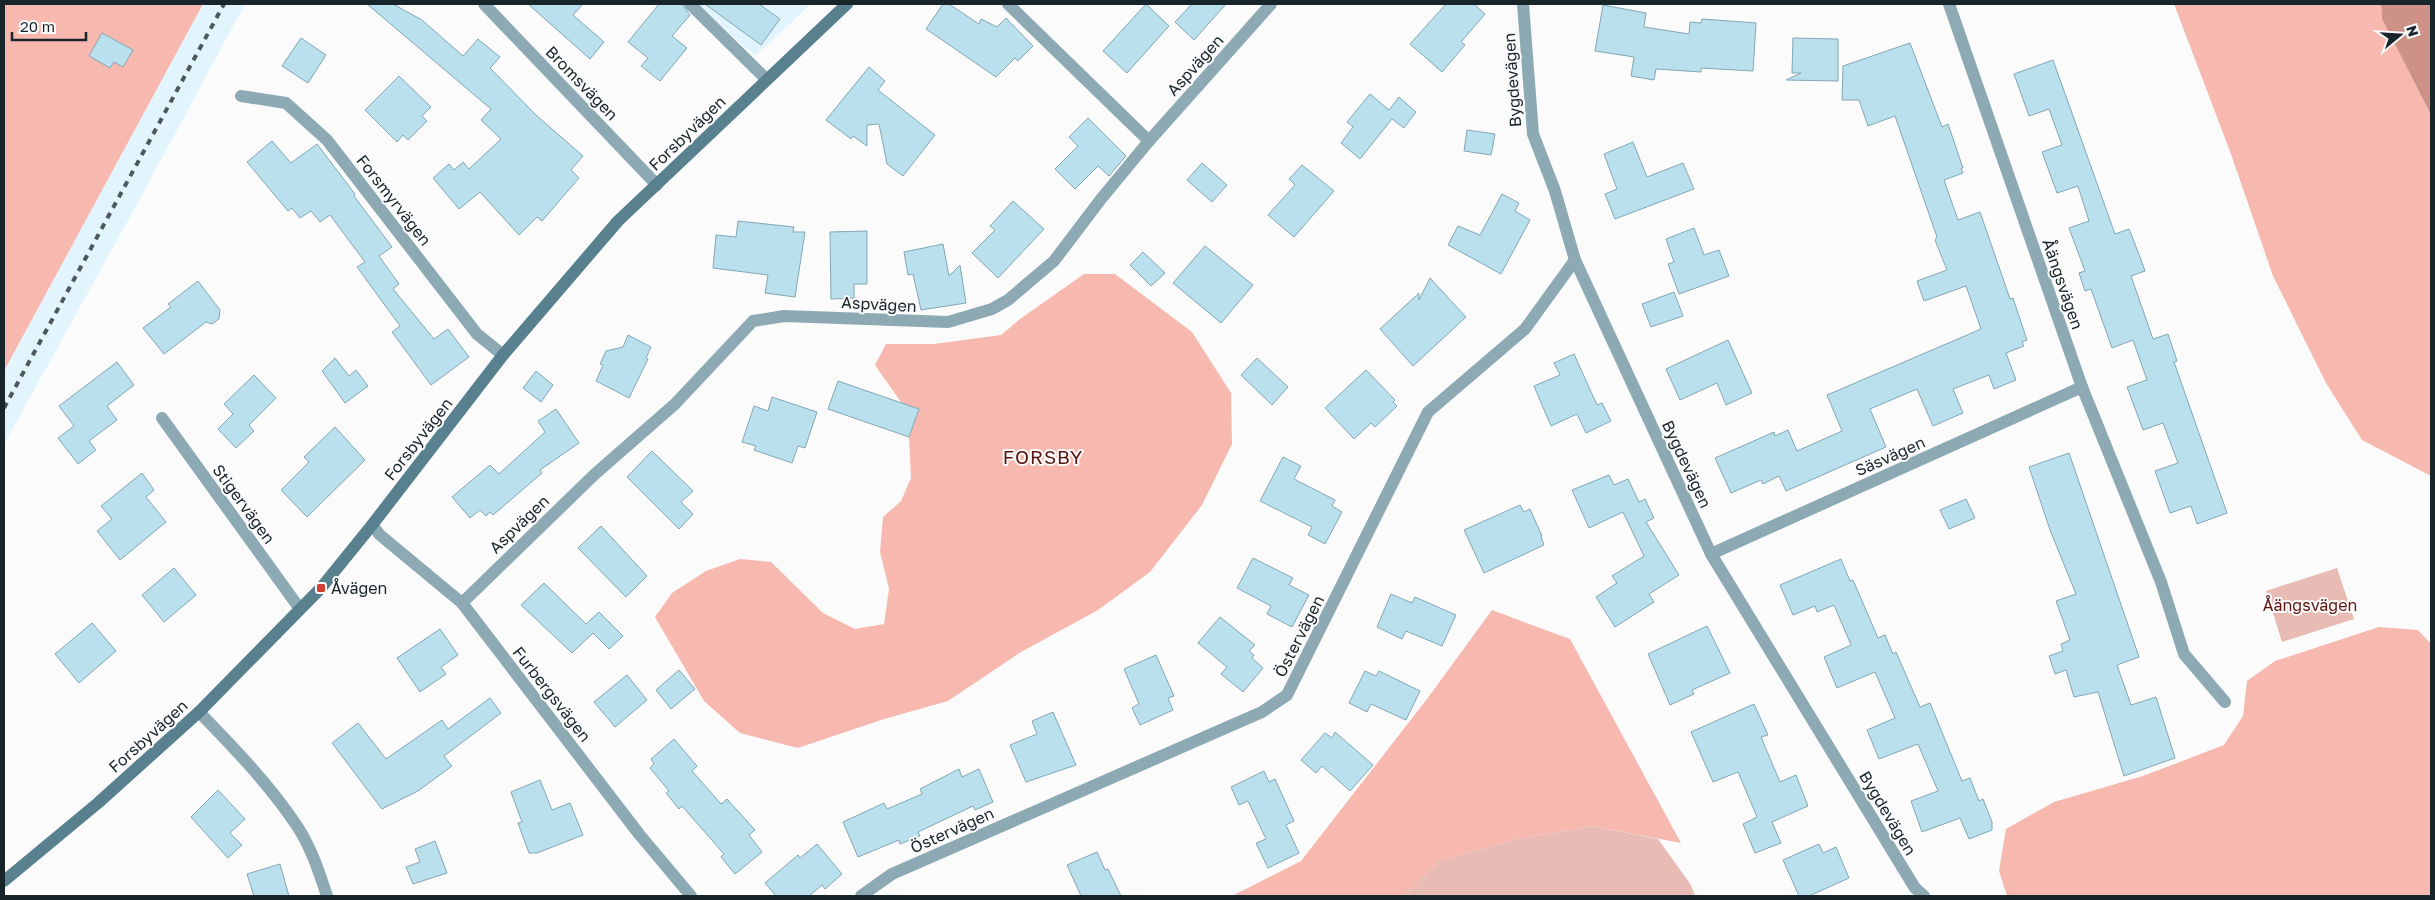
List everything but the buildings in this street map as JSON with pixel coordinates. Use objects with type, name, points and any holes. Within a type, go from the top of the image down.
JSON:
[{"type":"street","name":"Bromsvägen","points":[[484,4],[657,185]]},
{"type":"street","points":[[690,4],[766,79]]},
{"type":"street","name":"Forsbyvägen","points":[[4,881],[98,803],[199,712],[321,588],[503,355],[618,222],[766,79],[847,4]]},
{"type":"street","points":[[1008,4],[1149,141]]},
{"type":"street","name":"Aspvägen","points":[[462,603],[595,474],[675,404],[753,321],[784,316],[948,322],[992,309],[1008,300],[1054,261],[1101,198],[1149,141],[1271,4]]},
{"type":"street","name":"Bygdevägen","points":[[1523,4],[1533,134],[1555,191],[1575,260],[1711,554],[1915,888],[1924,896]]},
{"type":"street","name":"Åängsvägen","points":[[1949,4],[2082,388],[2161,582],[2184,654],[2225,702]]},
{"type":"street","name":"Forsmyrvägen","points":[[241,96],[286,103],[327,140],[477,334],[503,355]]},
{"type":"street","name":"Östervägen","points":[[861,896],[892,874],[1262,712],[1286,695],[1428,412],[1525,329],[1575,260]]},
{"type":"street","name":"Säsvägen","points":[[1711,554],[2082,388]]},
{"type":"street","name":"Stigervägen","points":[[162,418],[300,609]]},
{"type":"street","name":"Furbergsvägen","points":[[372,525],[380,535],[462,603],[639,834],[692,896]]},
{"type":"street","points":[[199,712],[265,785],[298,826],[318,867],[327,896]]},
{"type":"shaded area","points":[[4,4],[203,4],[4,371]]},
{"type":"shaded area","points":[[203,4],[245,4],[4,444],[4,371]]},
{"type":"shaded area","points":[[697,4],[811,4],[755,56]]},
{"type":"shaded area","points":[[2174,4],[2381,4],[2382,19],[2431,115],[2431,476],[2362,440],[2326,383],[2273,276],[2231,154]]},
{"type":"shaded area","points":[[2381,4],[2431,4],[2431,115],[2382,19]]},
{"type":"shaded area","points":[[1084,274],[1115,274],[1192,332],[1231,393],[1232,444],[1202,505],[1150,572],[1098,610],[1021,652],[948,701],[884,719],[798,748],[740,733],[704,701],[655,617],[672,593],[706,571],[740,559],[771,562],[823,613],[855,629],[884,624],[889,589],[880,552],[883,517],[901,501],[911,478],[905,408],[875,365],[886,344],[934,344],[1001,335],[1020,319]]},
{"type":"shaded area","points":[[1492,610],[1570,639],[1681,843],[1592,826],[1517,839],[1439,861],[1403,896],[1232,896],[1301,861],[1427,699]]},
{"type":"shaded area","points":[[2379,627],[2418,630],[2431,644],[2431,896],[2007,896],[1999,871],[2006,829],[2054,802],[2143,776],[2224,745],[2243,716],[2247,681],[2275,661]]},
{"type":"green space","name":"Åängsvägen","points":[[2337,568],[2354,619],[2282,642],[2266,591]]},
{"type":"green space","points":[[1592,826],[1658,839],[1691,885],[1695,896],[1403,896],[1439,861],[1517,839]]},
{"type":"railway","points":[[4,408],[224,4]]},
{"type":"place","name":"Åvägen","points":[[321,588]]},
{"type":"district","name":"FORSBY","points":[[1043,457]]}]
